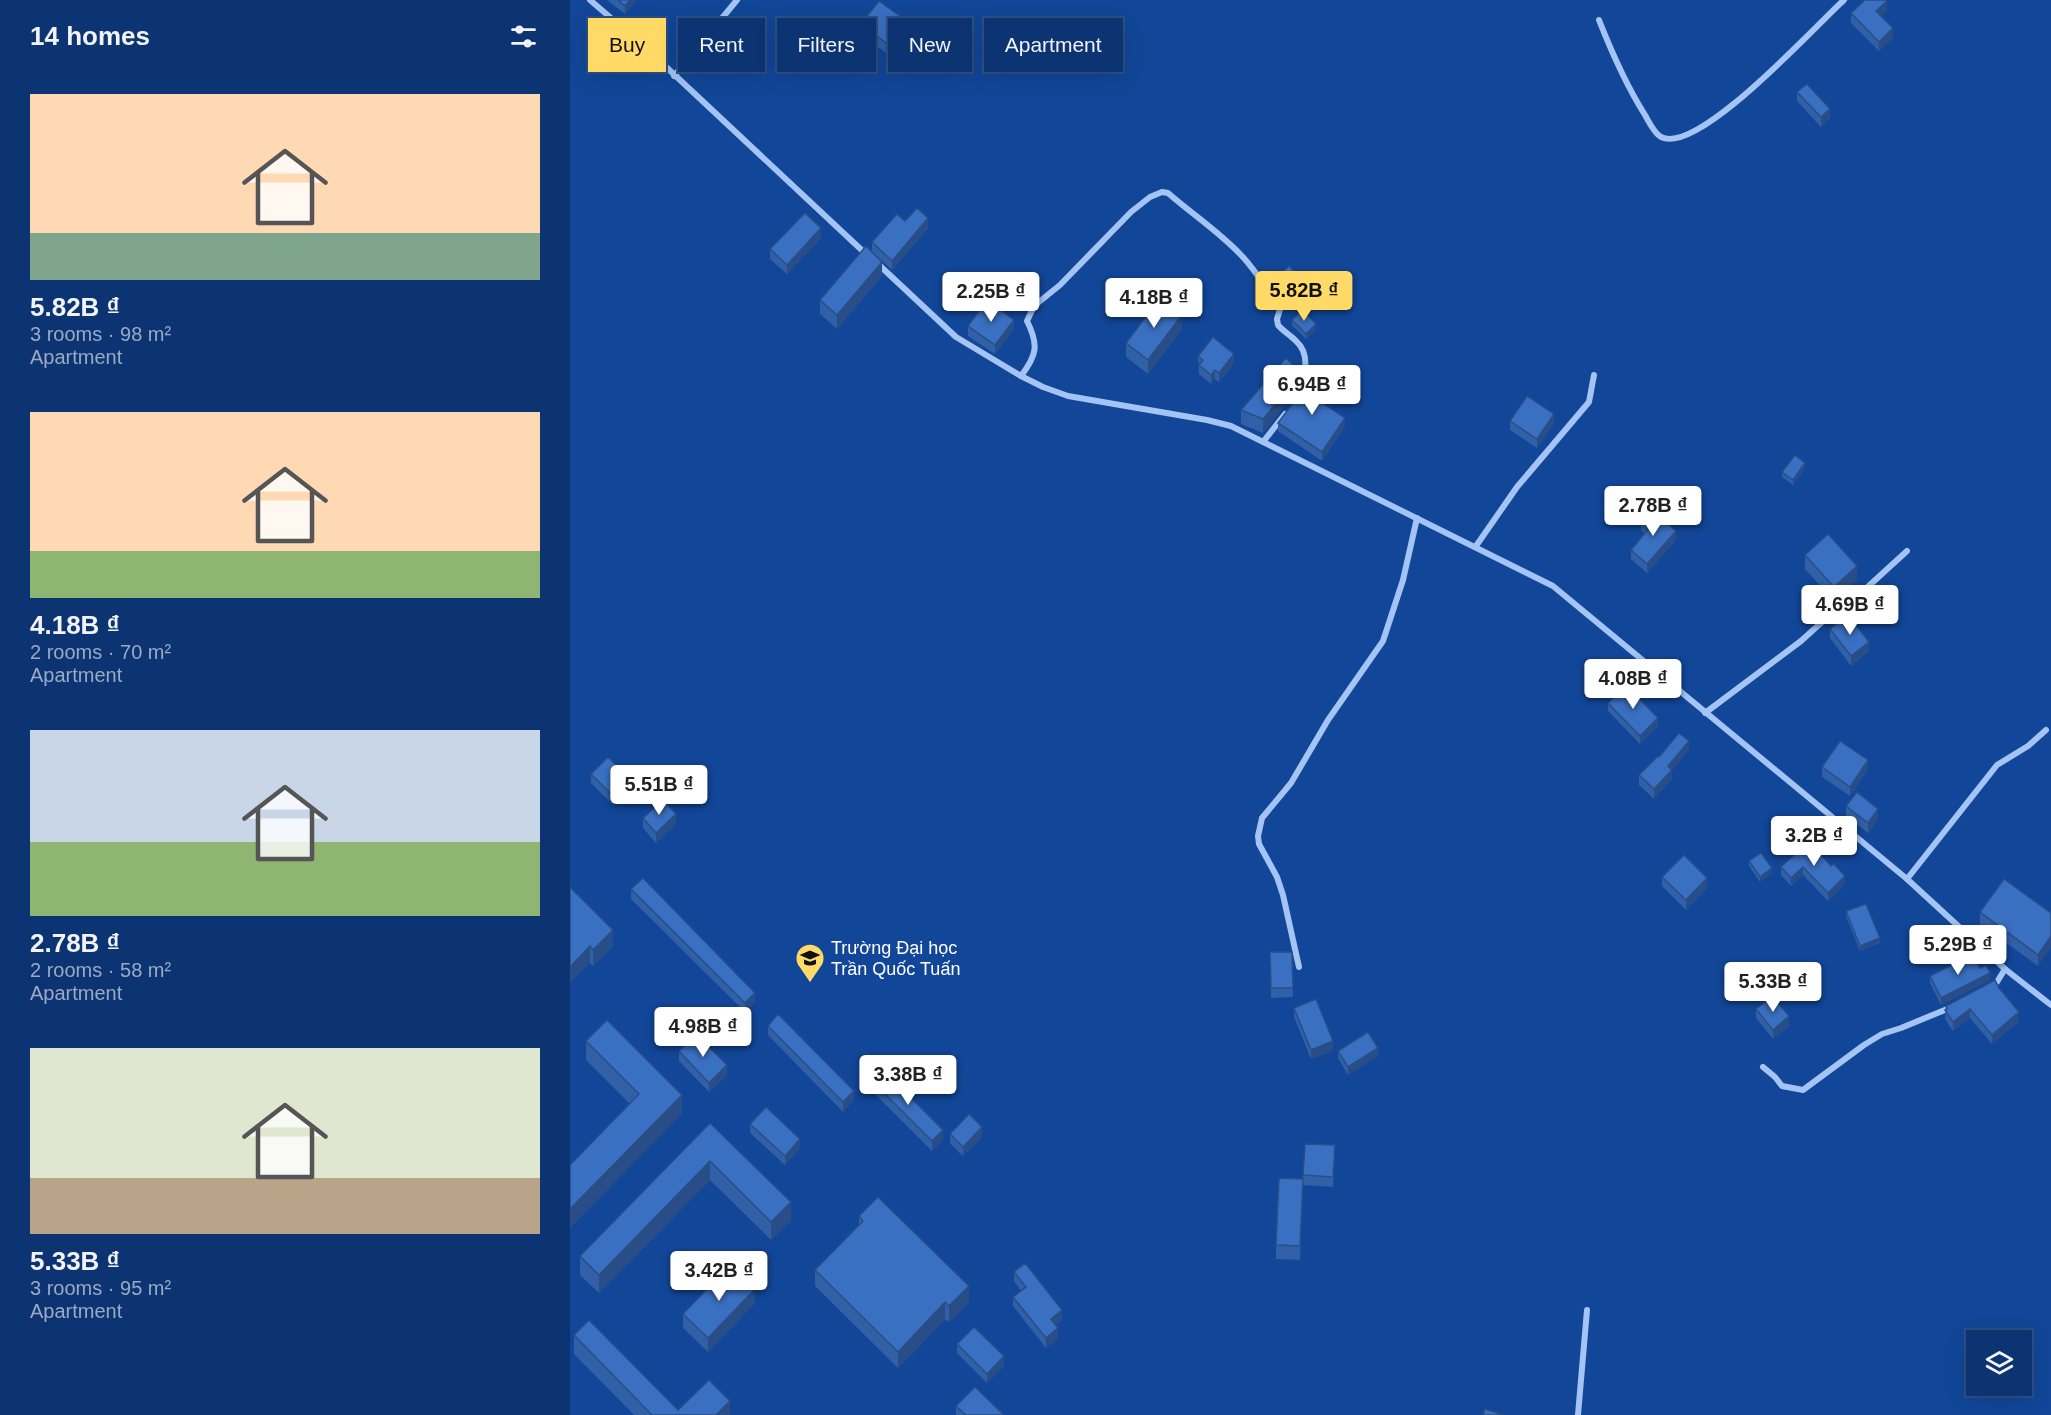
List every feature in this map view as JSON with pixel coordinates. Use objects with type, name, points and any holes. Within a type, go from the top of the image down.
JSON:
[{"type":"street","points":[[590,0],[648,50],[956,337],[1021,376],[1068,396],[1231,426],[1553,586],[1906,879],[2005,969],[2051,1005]]},
{"type":"street","points":[[674,76],[737,0]]},
{"type":"street","points":[[1599,20],[1619,70],[1654,129],[1663,138],[1675,139],[1685,136],[1721,114],[1756,86],[1844,0]]},
{"type":"street","points":[[1021,376],[1032,362],[1036,351],[1027,321],[1034,306],[1060,285],[1131,212],[1150,197],[1162,192],[1168,193],[1222,235],[1254,269],[1267,288],[1282,303],[1277,319],[1278,325],[1298,342],[1305,355],[1306,364],[1299,396],[1263,442]]},
{"type":"street","points":[[1476,546],[1517,487],[1590,402],[1594,375]]},
{"type":"street","points":[[1299,968],[1284,895],[1259,844],[1258,836],[1262,818],[1291,783],[1328,720],[1383,641],[1402,580],[1417,518]]},
{"type":"street","points":[[1706,713],[1800,641],[1832,613],[1861,593],[1907,551]]},
{"type":"street","points":[[1906,879],[1997,765],[2028,746],[2046,729]]},
{"type":"street","points":[[1980,992],[1996,982],[2005,969]]},
{"type":"street","points":[[1763,1067],[1782,1086],[1803,1090],[1882,1034],[1911,1025],[1958,1004]]},
{"type":"street","points":[[1578,1415],[1587,1310]]},
{"type":"building","points":[[618,0],[630,0],[625,6]]},
{"type":"building","points":[[1865,0],[1887,1],[1876,11],[1893,28],[1879,42],[1851,13]]},
{"type":"building","points":[[879,1],[902,18],[888,18],[888,44],[876,35],[876,18],[866,18]]},
{"type":"building","points":[[1807,84],[1830,109],[1821,117],[1797,92]]},
{"type":"building","points":[[917,208],[928,218],[892,261],[872,242],[897,214],[905,221]]},
{"type":"building","points":[[805,213],[821,228],[787,265],[770,249]]},
{"type":"building","points":[[866,246],[882,262],[837,315],[820,300]]},
{"type":"building","points":[[1289,266],[1298,275],[1284,288],[1274,279]]},
{"type":"building","points":[[1160,298],[1182,315],[1148,360],[1126,343]]},
{"type":"building","points":[[987,300],[1014,320],[995,345],[968,326]]},
{"type":"building","points":[[1302,310],[1316,324],[1306,334],[1292,320]]},
{"type":"building","points":[[1213,337],[1234,354],[1219,373],[1215,370],[1211,375],[1199,365],[1203,360],[1198,356]]},
{"type":"building","points":[[1286,358],[1297,369],[1270,411],[1263,419],[1241,410]]},
{"type":"building","points":[[1307,378],[1322,379],[1321,402],[1345,418],[1322,452],[1278,423]]},
{"type":"building","points":[[1527,396],[1554,414],[1537,439],[1510,421]]},
{"type":"building","points":[[1795,455],[1805,463],[1793,480],[1782,472]]},
{"type":"building","points":[[1651,509],[1676,531],[1647,564],[1631,550],[1649,528],[1641,521]]},
{"type":"building","points":[[1828,534],[1857,566],[1834,587],[1805,555]]},
{"type":"building","points":[[1848,615],[1869,642],[1851,656],[1830,629]]},
{"type":"building","points":[[1626,685],[1658,718],[1640,736],[1608,703]]},
{"type":"building","points":[[1679,733],[1689,741],[1668,766],[1672,770],[1654,789],[1639,775],[1659,757]]},
{"type":"building","points":[[1840,741],[1868,760],[1850,787],[1822,767]]},
{"type":"building","points":[[608,757],[635,784],[624,796],[617,789],[612,795],[591,774]]},
{"type":"building","points":[[1857,792],[1878,809],[1868,823],[1846,806]]},
{"type":"building","points":[[663,800],[676,814],[656,833],[643,818]]},
{"type":"building","points":[[1809,841],[1831,866],[1834,864],[1845,876],[1828,893],[1803,867],[1791,878],[1781,867]]},
{"type":"building","points":[[1761,853],[1772,868],[1760,877],[1749,861]]},
{"type":"building","points":[[1684,855],[1707,878],[1686,900],[1662,877]]},
{"type":"building","points":[[643,878],[755,993],[745,1003],[631,889]]},
{"type":"building","points":[[2004,879],[2051,913],[2051,936],[2038,955],[1980,912]]},
{"type":"building","points":[[570,887],[613,930],[593,950],[590,946],[570,967]]},
{"type":"building","points":[[1866,904],[1880,938],[1860,946],[1846,911]]},
{"type":"building","points":[[1270,952],[1292,952],[1293,988],[1271,988]]},
{"type":"building","points":[[1973,954],[1980,968],[1986,965],[1990,973],[1941,998],[1930,976]]},
{"type":"building","points":[[1995,980],[2019,1012],[1992,1035],[1970,1009],[1953,1022],[1945,1010],[1946,1006]]},
{"type":"building","points":[[1772,996],[1789,1016],[1773,1030],[1756,1009]]},
{"type":"building","points":[[1316,999],[1333,1041],[1311,1050],[1294,1008]]},
{"type":"building","points":[[778,1014],[854,1091],[843,1102],[768,1026]]},
{"type":"building","points":[[607,1020],[682,1095],[570,1209],[570,1165],[639,1094],[586,1041]]},
{"type":"building","points":[[1368,1032],[1378,1048],[1348,1067],[1338,1051]]},
{"type":"building","points":[[696,1034],[727,1065],[709,1083],[679,1051]]},
{"type":"building","points":[[883,1070],[943,1130],[932,1141],[872,1081]]},
{"type":"building","points":[[766,1107],[800,1139],[785,1156],[750,1124]]},
{"type":"building","points":[[969,1114],[982,1127],[963,1147],[950,1134]]},
{"type":"building","points":[[710,1123],[791,1202],[771,1222],[710,1161],[599,1275],[580,1256]]},
{"type":"building","points":[[1305,1144],[1335,1145],[1333,1177],[1303,1175]]},
{"type":"building","points":[[1279,1178],[1303,1179],[1300,1246],[1276,1245]]},
{"type":"building","points":[[878,1197],[969,1286],[949,1306],[945,1302],[898,1352],[815,1270],[863,1221],[859,1216]]},
{"type":"building","points":[[1025,1263],[1062,1310],[1051,1319],[1058,1328],[1046,1338],[1013,1297],[1026,1287],[1014,1272]]},
{"type":"building","points":[[730,1265],[755,1289],[708,1338],[683,1314]]},
{"type":"building","points":[[589,1320],[678,1410],[709,1380],[730,1401],[716,1415],[652,1415],[574,1335]]},
{"type":"building","points":[[974,1327],[1004,1356],[987,1374],[957,1344]]},
{"type":"building","points":[[975,1387],[1004,1415],[966,1415],[956,1406]]},
{"type":"building","points":[[1485,1409],[1504,1415],[1483,1415]]},
{"type":"place","name":"Trường Đại học Trần Quốc Tuấn","points":[[810,984]]}]
